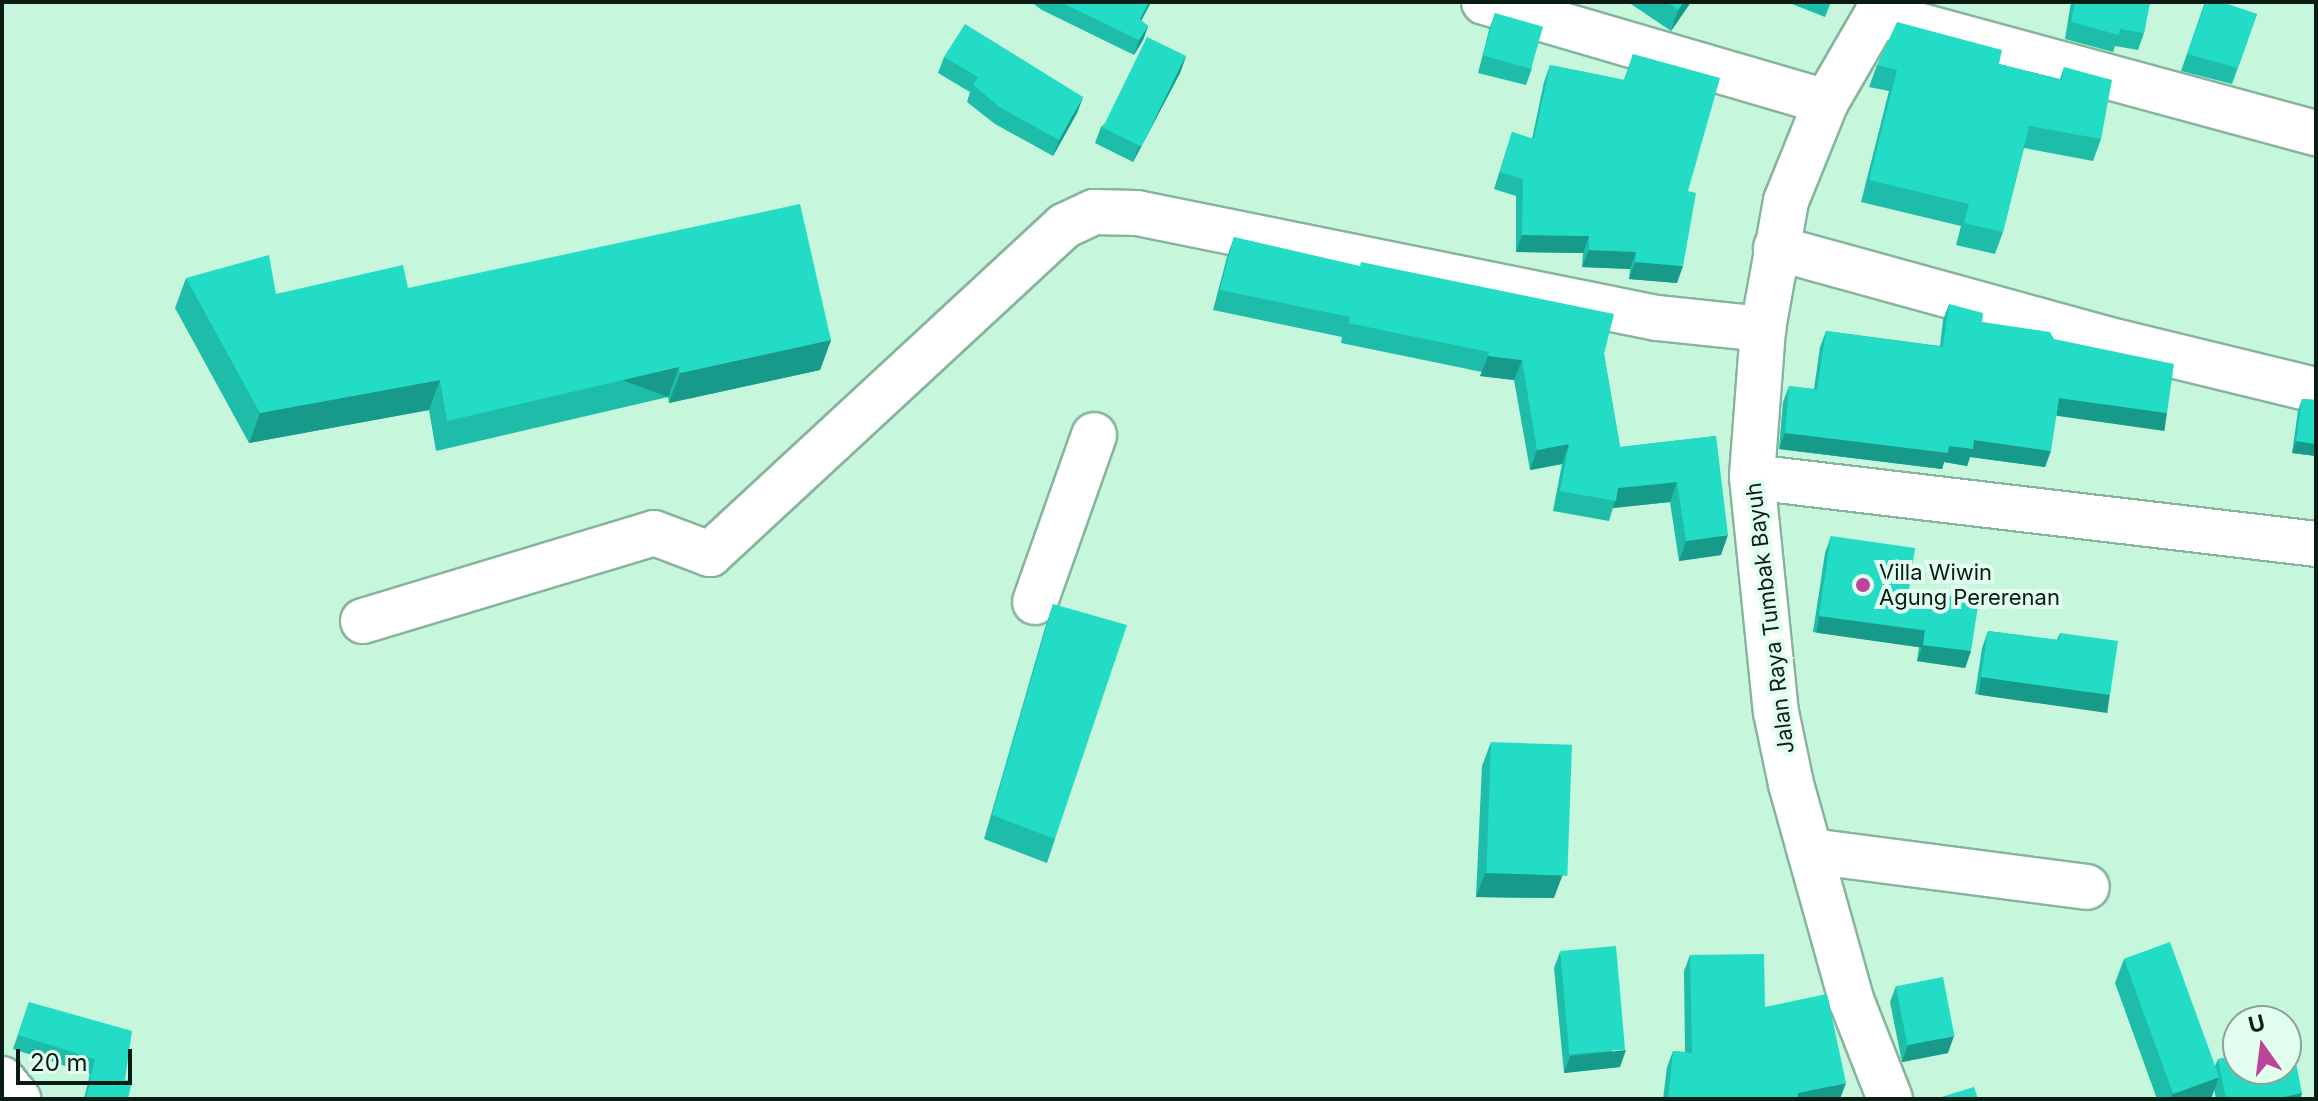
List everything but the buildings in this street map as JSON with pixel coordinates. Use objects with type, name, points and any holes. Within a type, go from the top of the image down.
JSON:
[{"type":"street","points":[[1484,2],[1826,102]]},
{"type":"street","points":[[1880,8],[2316,133]]},
{"type":"street","name":"Jalan Raya Tumbak Bayuh","points":[[1880,8],[1826,102],[1786,201],[1763,329],[1752,477],[1776,712],[1852,1002],[1890,1099]]},
{"type":"street","points":[[363,621],[654,533],[710,554],[1064,226],[1094,212],[1137,213],[1657,318],[1763,329]]},
{"type":"street","points":[[1776,248],[2091,335],[2316,390]]},
{"type":"street","points":[[1035,602],[1094,435]]},
{"type":"street","points":[[1752,477],[2316,544]]},
{"type":"street","points":[[1810,851],[2087,887]]},
{"type":"street","points":[[2,1079],[18,1099]]},
{"type":"place","name":"Villa Wiwin Agung Pererenan","points":[[1863,585]]}]
